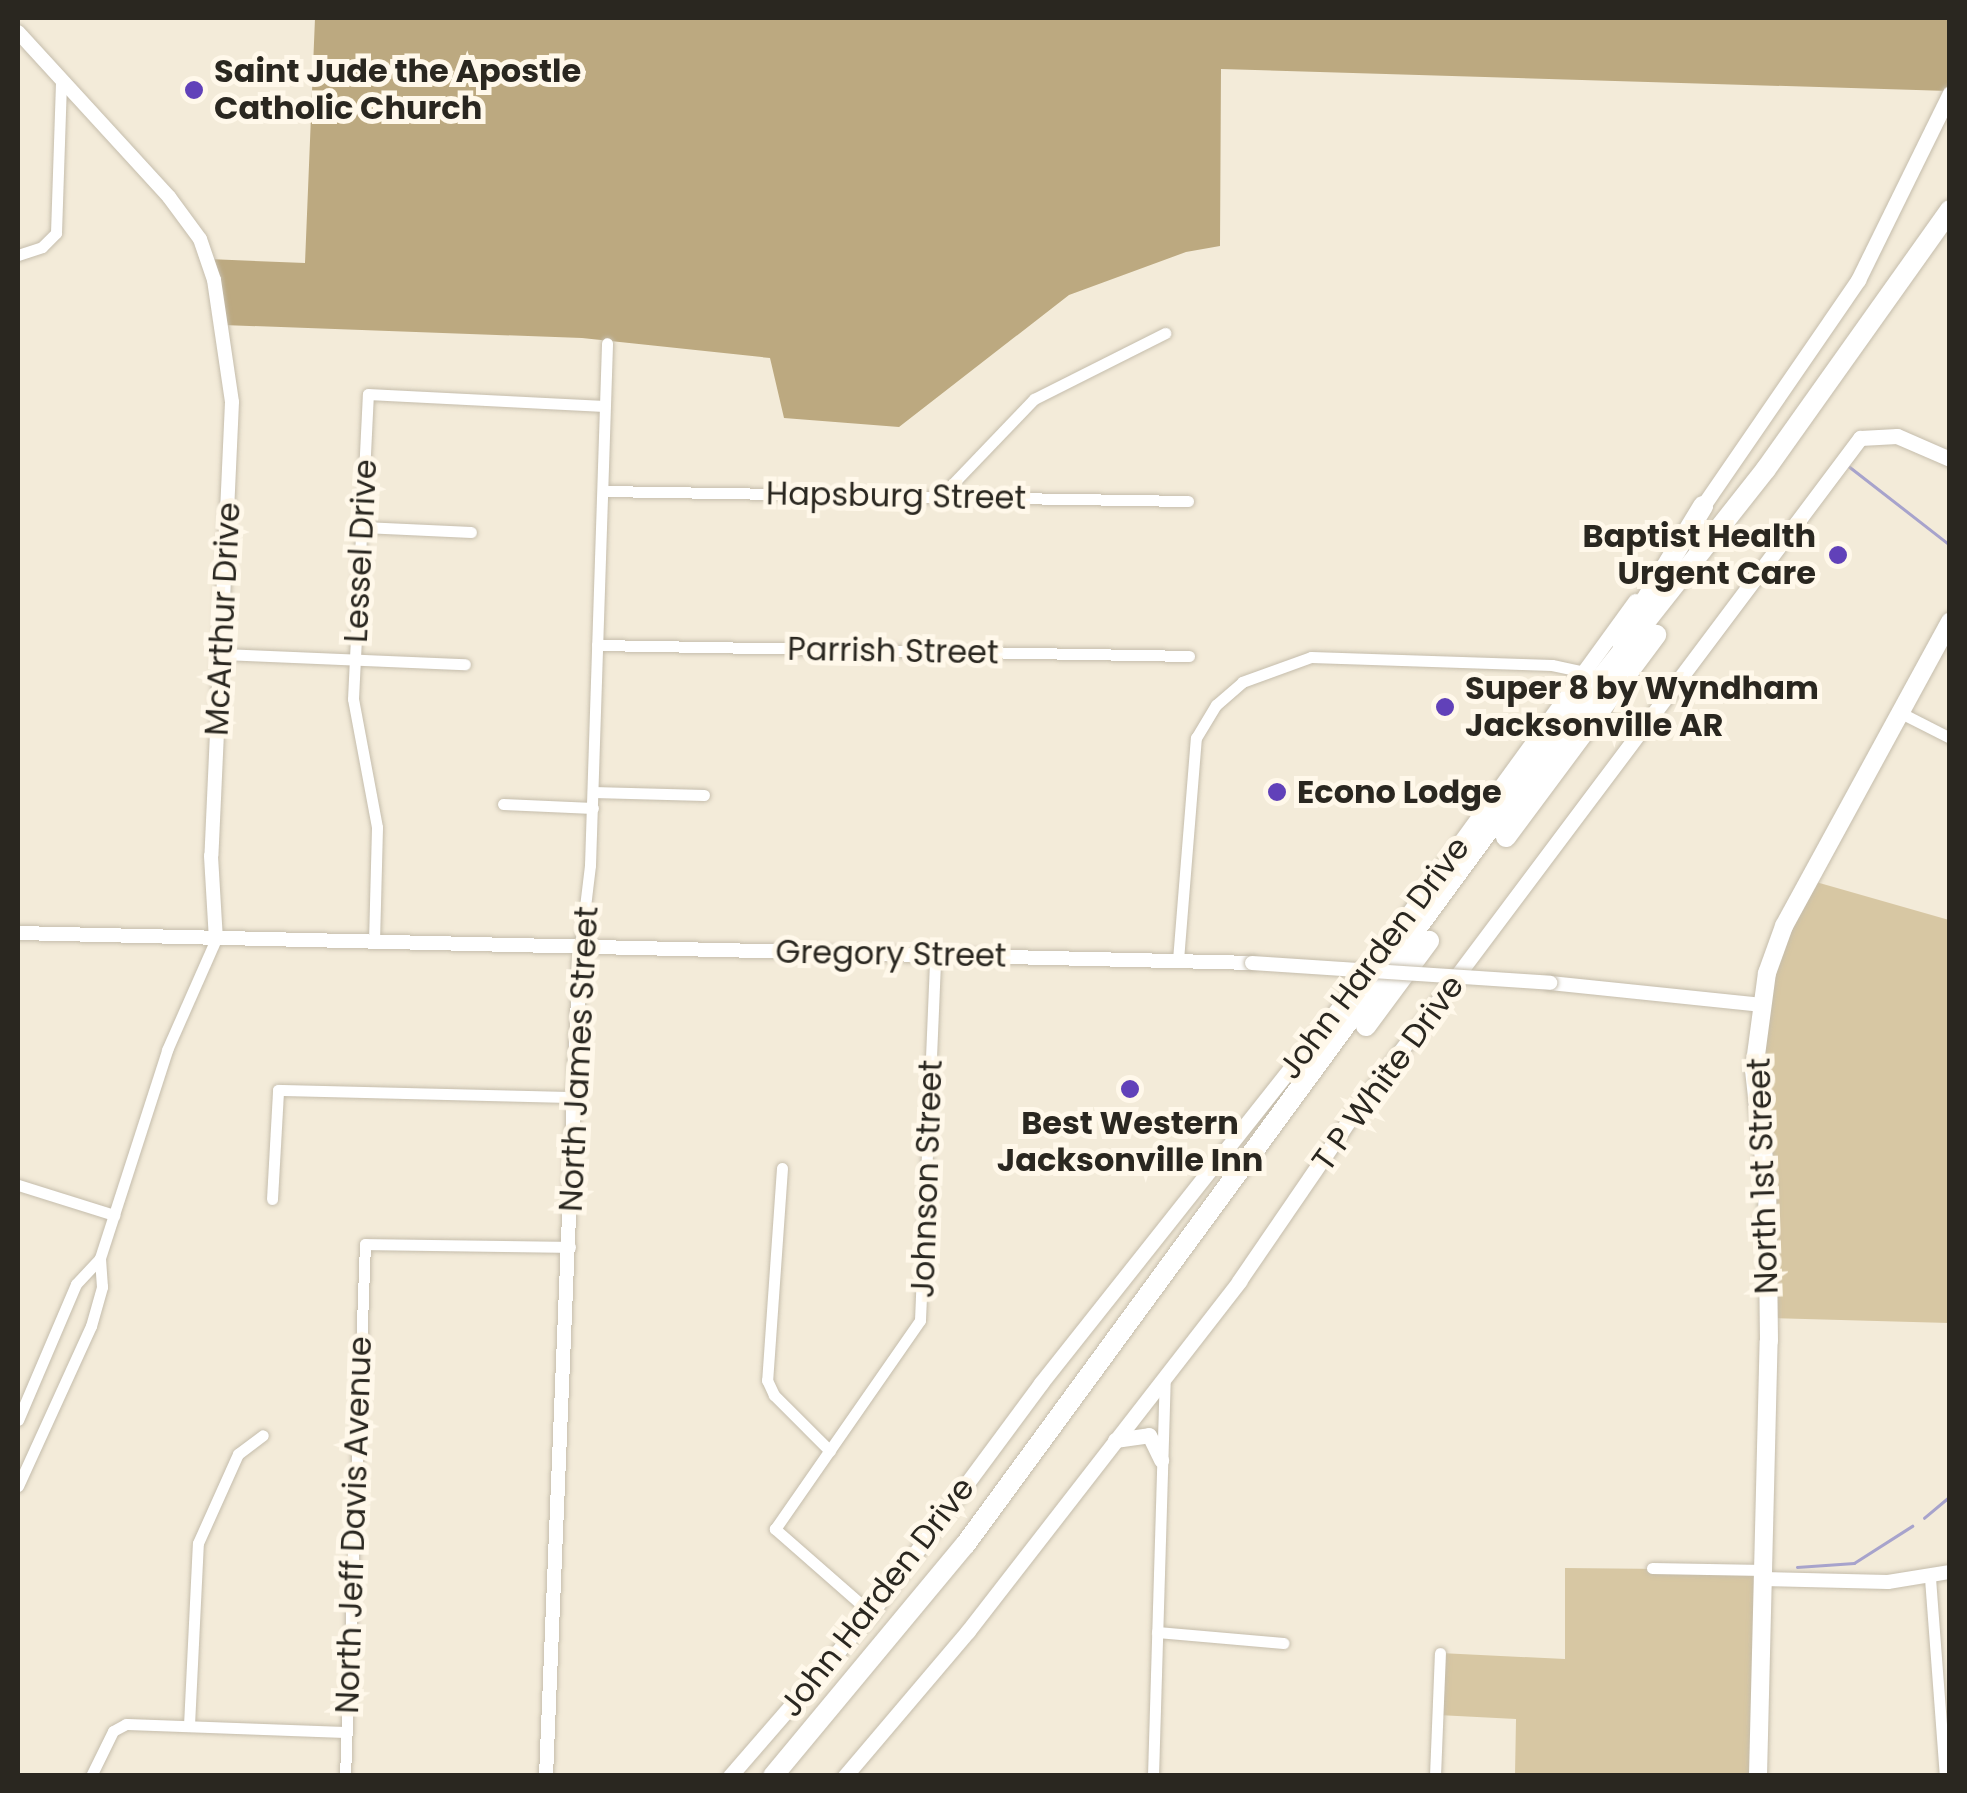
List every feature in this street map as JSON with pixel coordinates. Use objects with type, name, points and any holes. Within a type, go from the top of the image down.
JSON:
[{"type":"highway","points":[[773,1776],[965,1545],[1586,697],[1766,468],[1950,210]]},
{"type":"highway","points":[[788,1776],[962,1566],[1823,410],[1950,229]]},
{"type":"highway","points":[[1586,697],[1703,506]]},
{"type":"main road","name":"John Harden Drive","points":[[730,1776],[872,1613],[1041,1383],[1349,995],[1584,672],[1858,280],[1950,93]]},
{"type":"main road","name":"T P White Drive","points":[[845,1776],[968,1631],[1165,1376],[1860,438],[1898,436],[1950,459]]},
{"type":"main road","name":"North 1st Street","points":[[1758,1776],[1768,1186],[1754,1094],[1762,1005],[1784,926],[1950,621]]},
{"type":"main road","points":[[1115,1440],[1150,1435],[1161,1460]]},
{"type":"street","name":"McArthur Drive","points":[[18,32],[188,220],[214,280],[232,402],[210,893],[216,939]]},
{"type":"street","points":[[18,254],[42,247],[56,233],[62,80]]},
{"type":"street","points":[[940,496],[1034,399],[1165,334]]},
{"type":"street","name":"North James Street","points":[[546,1776],[580,948],[593,808],[607,343]]},
{"type":"street","name":"Lessel Drive","points":[[374,942],[377,828],[356,739],[355,660],[368,394],[604,406]]},
{"type":"street","name":"Hapsburg Street","points":[[603,491],[1188,501]]},
{"type":"street","points":[[363,527],[471,532]]},
{"type":"street","name":"Parrish Street","points":[[598,645],[1188,656]]},
{"type":"street","points":[[222,654],[465,664]]},
{"type":"street","points":[[1178,960],[1196,738],[1226,694],[1270,667],[1311,657],[1552,665],[1584,672]]},
{"type":"street","points":[[1900,713],[1950,738]]},
{"type":"street","points":[[593,792],[704,795]]},
{"type":"street","points":[[503,804],[593,808]]},
{"type":"street","name":"Gregory Street","points":[[18,933],[1252,963],[1550,983],[1762,1005]]},
{"type":"street","points":[[18,1486],[90,1326],[102,1288],[100,1258],[186,997],[216,939]]},
{"type":"street","name":"Johnson Street","points":[[872,1613],[775,1529],[908,1345],[923,1306],[934,956]]},
{"type":"street","points":[[272,1199],[278,1090],[574,1098]]},
{"type":"street","points":[[782,1168],[767,1380],[774,1395],[830,1451]]},
{"type":"street","points":[[18,1185],[114,1216]]},
{"type":"street","name":"North Jeff Davis Avenue","points":[[345,1776],[365,1244],[570,1247]]},
{"type":"street","points":[[18,1420],[76,1284],[100,1258]]},
{"type":"street","points":[[1153,1776],[1165,1376]]},
{"type":"street","points":[[189,1724],[198,1543],[238,1454],[263,1435]]},
{"type":"street","points":[[1652,1568],[1930,1578],[1950,1572]]},
{"type":"street","points":[[1930,1578],[1946,1776]]},
{"type":"street","points":[[1157,1632],[1284,1643]]},
{"type":"street","points":[[1436,1776],[1440,1653]]},
{"type":"street","points":[[91,1776],[119,1727],[189,1724],[346,1732]]},
{"type":"shaded area","points":[[315,18],[1949,18],[1949,91],[1221,69],[1220,246],[1186,252],[1069,295],[899,427],[784,418],[770,358],[582,338],[223,325],[208,259],[305,263]]},
{"type":"shaded area","points":[[1809,880],[1949,920],[1949,1323],[1769,1318],[1755,1111],[1767,973]]},
{"type":"shaded area","points":[[1565,1568],[1764,1570],[1758,1775],[1515,1775],[1516,1719],[1438,1715],[1440,1653],[1565,1659]]},
{"type":"waterway","points":[[1846,464],[1950,545]]},
{"type":"waterway","points":[[1924,1518],[1950,1496]]},
{"type":"waterway","points":[[1797,1567],[1854,1563],[1912,1526]]},
{"type":"place","name":"Saint Jude the Apostle Catholic Church","points":[[194,90]]},
{"type":"place","name":"Baptist Health Urgent Care","points":[[1838,555]]},
{"type":"place","name":"Super 8 by Wyndham Jacksonville AR","points":[[1445,707]]},
{"type":"place","name":"Econo Lodge","points":[[1277,792]]},
{"type":"place","name":"Best Western Jacksonville Inn","points":[[1130,1089]]}]
